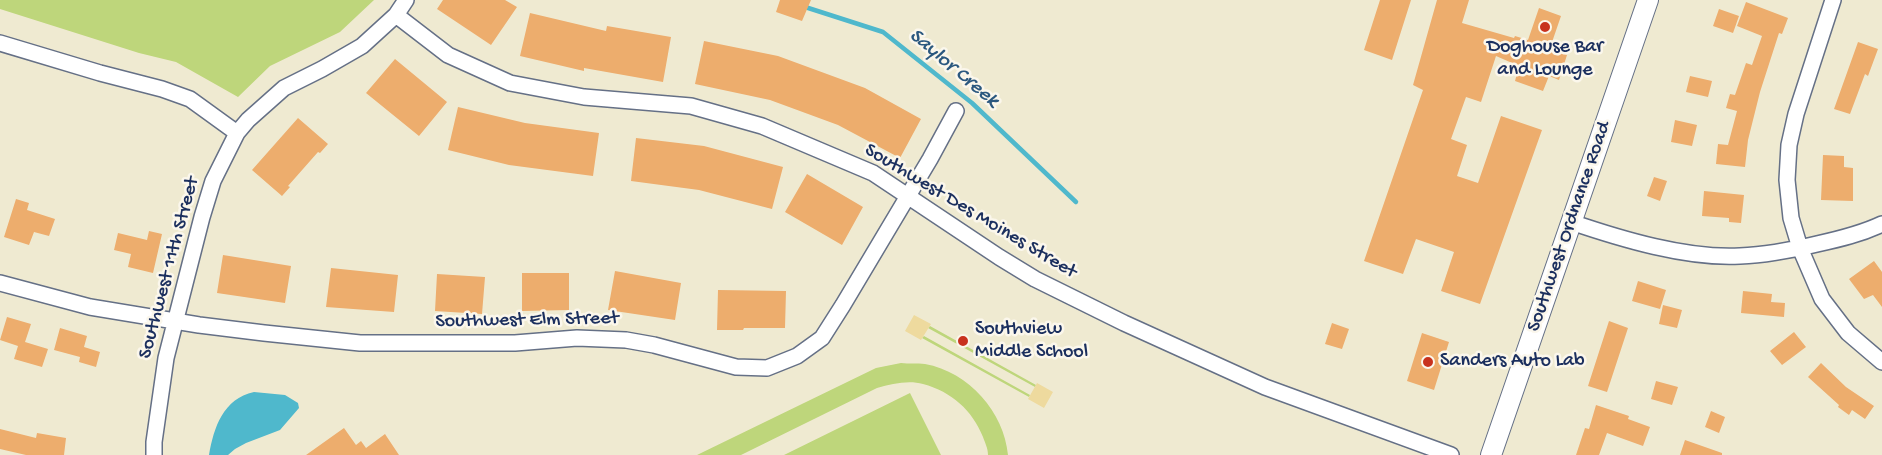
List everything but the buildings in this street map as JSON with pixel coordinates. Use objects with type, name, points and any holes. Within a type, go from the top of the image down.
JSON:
[{"type":"street","name":"Southwest 11th Street","points":[[154,455],[166,358],[202,217],[213,181],[237,133],[284,88],[362,46],[396,15],[406,0]]},
{"type":"street","name":"Southwest Ordnance Road","points":[[1491,455],[1648,0]]},
{"type":"street","points":[[1833,0],[1796,114],[1789,145],[1787,180],[1791,218],[1800,248],[1822,299],[1848,333],[1882,362]]},
{"type":"street","name":"Southwest Des Moines Street","points":[[396,15],[448,55],[510,83],[584,97],[691,106],[762,126],[873,173],[1035,279],[1124,323],[1265,387],[1451,455]]},
{"type":"street","points":[[0,43],[190,99],[237,133]]},
{"type":"street","name":"Southwest Elm Street","points":[[0,283],[90,307],[264,333],[360,343],[515,343],[577,338],[626,340],[654,345],[736,367],[767,368],[797,356],[822,338],[908,196],[956,111]]},
{"type":"street","points":[[1571,222],[1620,239],[1705,254],[1740,256],[1800,248],[1853,237],[1882,224]]},
{"type":"green space","points":[[0,0],[374,0],[340,32],[270,66],[238,97],[176,62],[139,53],[0,9]]},
{"type":"green space","points":[[930,326],[1036,385],[1035,387],[928,328]]},
{"type":"green space","points":[[924,336],[1030,395],[1029,397],[922,338]]},
{"type":"green space","points":[[901,363],[925,364],[941,368],[970,385],[992,409],[1000,424],[1008,455],[988,455],[978,427],[960,403],[933,387],[912,382],[877,388],[741,455],[697,455],[876,368]]},
{"type":"green space","points":[[910,393],[941,455],[784,455]]},
{"type":"sand","points":[[914,315],[931,324],[921,340],[905,331]]},
{"type":"sand","points":[[1037,383],[1053,392],[1044,408],[1028,399]]},
{"type":"water","points":[[254,392],[285,395],[298,403],[299,408],[280,430],[246,443],[228,455],[209,455],[217,425],[227,408],[243,396]]},
{"type":"waterway","name":"Saylor Creek","points":[[802,6],[883,32],[972,103],[1076,202]]},
{"type":"place","name":"Doghouse Bar and Lounge","points":[[1545,27]]},
{"type":"place","name":"Southview Middle School","points":[[963,341]]},
{"type":"place","name":"Sanders Auto Lab","points":[[1428,362]]}]
